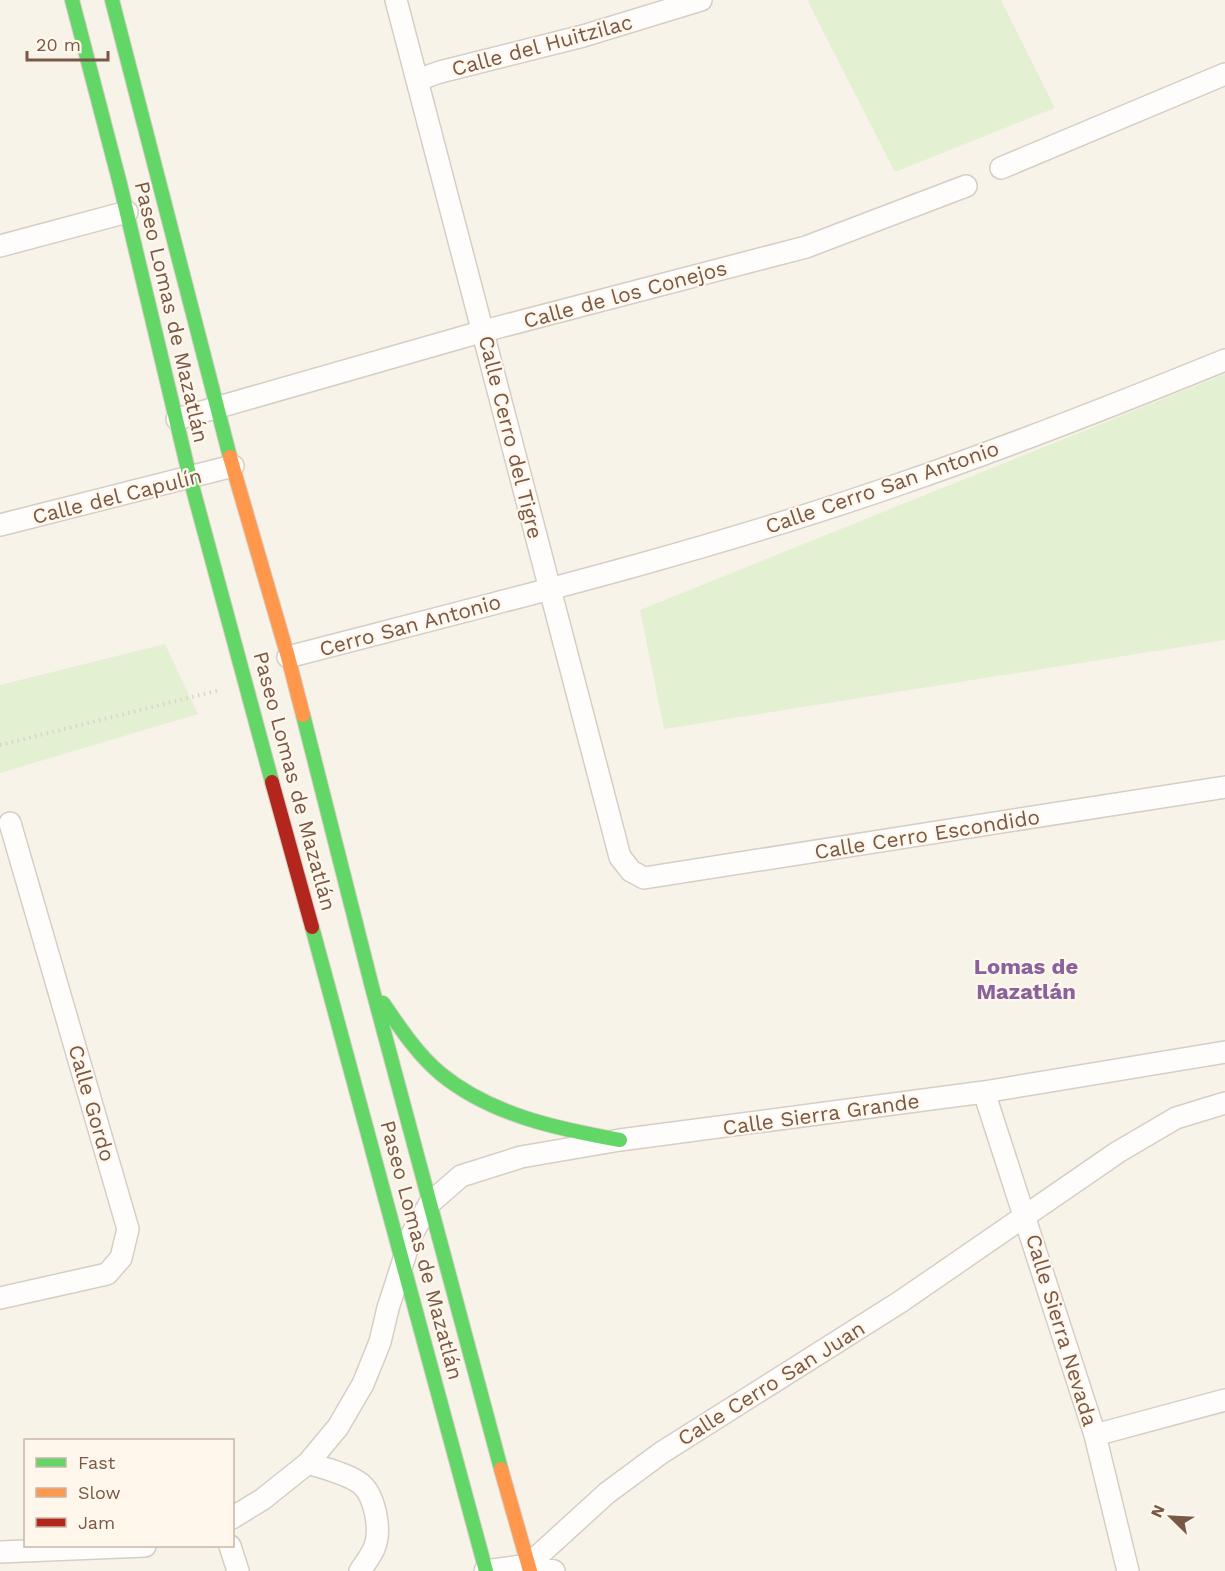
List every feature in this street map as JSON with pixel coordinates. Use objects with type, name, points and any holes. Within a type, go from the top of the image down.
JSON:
[{"type":"street","name":"Paseo Lomas de Mazatlán","points":[[72,0],[127,212],[190,478],[486,1571]]},
{"type":"street","name":"Paseo Lomas de Mazatlán","points":[[112,0],[216,406],[256,552],[288,657],[372,987],[513,1516],[529,1568]]},
{"type":"street","name":"Calle Cerro del Tigre","points":[[396,0],[484,331],[541,591],[620,857],[631,871]]},
{"type":"street","name":"Calle del Huitzilac","points":[[417,80],[440,72],[583,36],[701,0]]},
{"type":"street","points":[[1001,168],[1225,74]]},
{"type":"street","name":"Calle de los Conejos","points":[[177,419],[484,331],[806,247],[966,186]]},
{"type":"street","points":[[0,246],[127,212]]},
{"type":"street","name":"Calle Cerro San Antonio","points":[[541,591],[744,534],[897,486],[1075,421],[1225,360]]},
{"type":"street","name":"Calle del Capulín","points":[[0,525],[233,466]]},
{"type":"street","name":"Cerro San Antonio","points":[[288,657],[541,591]]},
{"type":"street","name":"Calle Cerro Escondido","points":[[631,871],[644,878],[1225,787]]},
{"type":"street","name":"Calle Gordo","points":[[0,1298],[107,1274],[121,1258],[128,1229],[10,823]]},
{"type":"street","points":[[372,987],[411,1041],[440,1073],[465,1091],[528,1120],[579,1133],[620,1140]]},
{"type":"street","name":"Calle Sierra Grande","points":[[234,1517],[263,1499],[308,1463],[338,1427],[363,1384],[380,1342],[388,1308],[412,1234],[430,1203],[461,1176],[521,1157],[620,1140],[984,1092],[1225,1052]]},
{"type":"street","name":"Calle Sierra Nevada","points":[[984,1092],[1095,1435],[1128,1571]]},
{"type":"street","points":[[1026,1216],[1118,1152],[1176,1118],[1225,1103]]},
{"type":"street","name":"Calle Cerro San Juan","points":[[529,1568],[607,1493],[661,1453],[900,1302],[1026,1216]]},
{"type":"street","points":[[1095,1435],[1225,1400]]},
{"type":"street","points":[[308,1463],[360,1483],[373,1500],[376,1522],[375,1546],[360,1571]]},
{"type":"street","points":[[0,1552],[104,1547]]},
{"type":"street","points":[[232,1547],[238,1571]]},
{"type":"street","points":[[486,1571],[529,1568],[554,1571]]},
{"type":"path","points":[[0,745],[246,683]]},
{"type":"green space","points":[[807,0],[1001,0],[1055,108],[895,172]]},
{"type":"green space","points":[[1225,374],[1225,640],[664,729],[640,610]]},
{"type":"green space","points":[[165,644],[198,714],[0,773],[0,685]]},
{"type":"traffic: fast","points":[[72,0],[120,184],[190,478],[272,782]]},
{"type":"traffic: fast","points":[[112,0],[230,457]]},
{"type":"traffic: fast","points":[[303,715],[372,987],[501,1469]]},
{"type":"traffic: fast","points":[[312,927],[486,1571]]},
{"type":"traffic: fast","points":[[383,1003],[410,1041],[441,1074],[481,1100],[549,1125],[620,1140]]},
{"type":"traffic: slow","points":[[230,457],[303,715]]},
{"type":"traffic: slow","points":[[501,1469],[530,1571]]},
{"type":"traffic: jam","points":[[272,782],[312,927]]},
{"type":"district","name":"Lomas de Mazatlán","points":[[1026,978]]}]
